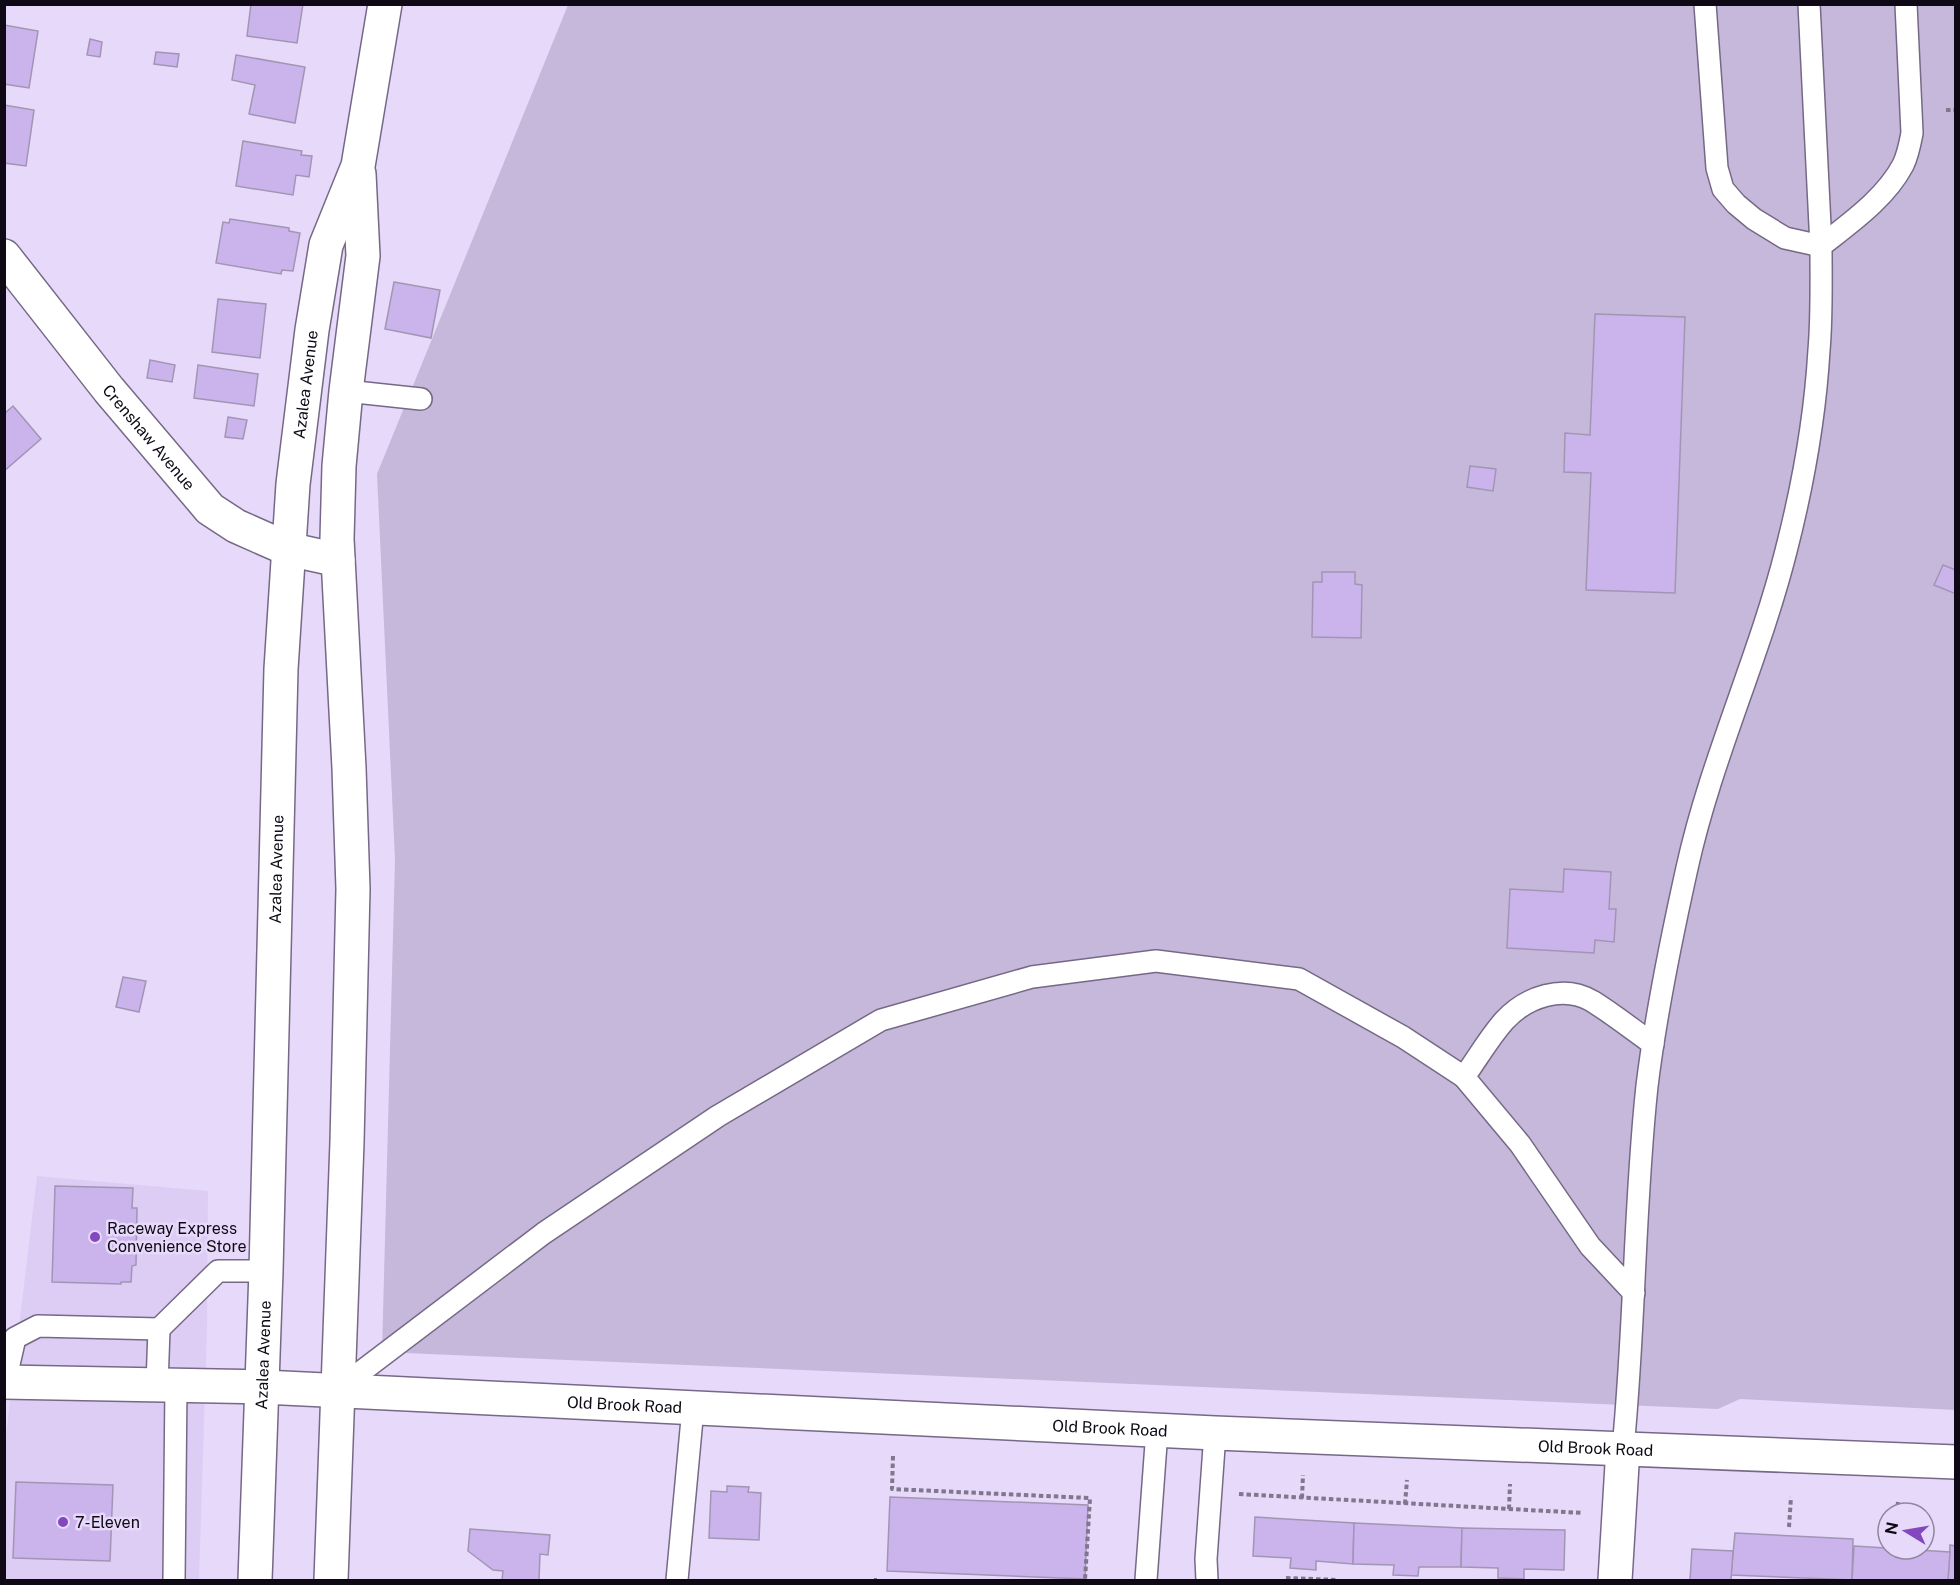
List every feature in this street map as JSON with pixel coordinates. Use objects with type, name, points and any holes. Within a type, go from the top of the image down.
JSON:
[{"type":"main road","name":"Azalea Avenue","points":[[255,1581],[266,1271],[277,789],[288,549],[298,436],[326,245],[358,166],[386,4]]},
{"type":"main road","name":"Azalea Avenue","points":[[331,1581],[348,1119],[353,889],[350,768],[337,506],[346,391],[363,256],[358,166]]},
{"type":"main road","name":"Crenshaw Avenue","points":[[4,256],[109,390],[210,509],[236,526],[288,549],[338,560]]},
{"type":"main road","name":"Old Brook Road","points":[[5,1382],[337,1390],[1215,1433],[1956,1462]]},
{"type":"main road","points":[[1615,1581],[1623,1448]]},
{"type":"lane","points":[[1705,4],[1716,168],[1723,189],[1754,219],[1785,238],[1821,246]]},
{"type":"lane","points":[[1623,1448],[1629,1393],[1647,1088],[1665,974],[1688,862],[1710,782],[1786,550],[1808,447],[1818,360],[1821,246],[1809,4]]},
{"type":"lane","points":[[1821,246],[1858,217],[1883,193],[1903,166],[1912,133],[1906,4]]},
{"type":"lane","points":[[346,391],[421,399]]},
{"type":"lane","points":[[337,1390],[544,1233],[718,1116],[881,1020],[1032,977],[1156,961],[1299,979],[1403,1037],[1464,1077],[1520,1144],[1590,1246],[1634,1293]]},
{"type":"lane","points":[[1464,1077],[1505,1020],[1523,1005],[1554,993],[1570,993],[1590,1000],[1653,1044]]},
{"type":"lane","points":[[5,1382],[15,1338],[38,1326],[159,1329],[218,1271],[266,1271]]},
{"type":"lane","points":[[159,1329],[166,1385],[174,1581]]},
{"type":"lane","points":[[677,1581],[693,1408]]},
{"type":"lane","points":[[1146,1581],[1157,1430]]},
{"type":"lane","points":[[1207,1581],[1206,1559],[1215,1433]]},
{"type":"path","points":[[1946,110],[1956,110]]},
{"type":"path","points":[[893,1456],[892,1489],[1090,1498],[1085,1581]]},
{"type":"path","points":[[1302,1498],[1303,1475]]},
{"type":"path","points":[[1405,1504],[1407,1480]]},
{"type":"path","points":[[1509,1509],[1510,1484]]},
{"type":"path","points":[[1230,1494],[1583,1513]]},
{"type":"path","points":[[1789,1527],[1791,1497]]},
{"type":"path","points":[[1286,1578],[1338,1581]]},
{"type":"shaded area","points":[[568,5],[1955,5],[1955,1410],[1740,1399],[1718,1409],[382,1352],[395,860],[377,474]]},
{"type":"shaded area","points":[[37,1176],[208,1191],[207,1330],[199,1580],[5,1580],[5,1444]]},
{"type":"building","points":[[251,4],[303,4],[297,43],[247,36]]},
{"type":"building","points":[[4,25],[38,31],[29,88],[4,84]]},
{"type":"building","points":[[90,39],[102,42],[100,57],[87,55]]},
{"type":"building","points":[[156,52],[179,54],[177,67],[154,64]]},
{"type":"building","points":[[236,55],[305,67],[295,123],[249,114],[255,85],[232,80]]},
{"type":"building","points":[[4,105],[34,110],[26,166],[4,163]]},
{"type":"building","points":[[243,141],[302,151],[301,155],[312,156],[309,177],[296,175],[293,195],[236,186]]},
{"type":"building","points":[[230,219],[289,228],[289,231],[300,233],[293,271],[282,270],[281,274],[216,263],[223,222],[229,223]]},
{"type":"building","points":[[394,282],[440,290],[431,338],[385,329]]},
{"type":"building","points":[[218,299],[266,304],[260,358],[212,352]]},
{"type":"building","points":[[1595,314],[1685,317],[1675,593],[1586,590],[1591,473],[1564,472],[1565,433],[1590,435]]},
{"type":"building","points":[[150,360],[175,365],[172,382],[147,378]]},
{"type":"building","points":[[198,365],[258,374],[254,406],[194,398]]},
{"type":"building","points":[[13,406],[41,439],[4,471],[4,414]]},
{"type":"building","points":[[228,417],[247,420],[243,439],[225,437]]},
{"type":"building","points":[[1470,466],[1496,469],[1493,491],[1467,487]]},
{"type":"building","points":[[1943,565],[1956,570],[1956,594],[1934,585]]},
{"type":"building","points":[[1322,572],[1355,572],[1355,584],[1362,585],[1361,638],[1312,637],[1313,582],[1322,582]]},
{"type":"building","points":[[1564,869],[1611,872],[1609,909],[1616,909],[1614,942],[1595,940],[1594,953],[1507,948],[1510,889],[1563,892]]},
{"type":"building","points":[[123,977],[146,981],[139,1012],[116,1007]]},
{"type":"building","name":"Raceway Express Convenience Store","points":[[55,1186],[133,1188],[132,1208],[137,1208],[136,1265],[132,1266],[131,1282],[121,1282],[121,1284],[52,1282]]},
{"type":"building","name":"7-Eleven","points":[[16,1482],[113,1485],[110,1561],[13,1558]]},
{"type":"building","points":[[727,1486],[749,1487],[748,1492],[761,1493],[759,1540],[709,1538],[711,1491],[727,1492]]},
{"type":"building","points":[[890,1497],[1088,1505],[1085,1579],[887,1571]]},
{"type":"building","points":[[1255,1517],[1354,1523],[1353,1564],[1316,1561],[1316,1570],[1290,1568],[1291,1558],[1253,1556]]},
{"type":"building","points":[[1354,1523],[1462,1528],[1461,1567],[1419,1567],[1418,1576],[1393,1575],[1394,1565],[1353,1564]]},
{"type":"building","points":[[1462,1528],[1565,1530],[1564,1570],[1524,1569],[1524,1579],[1498,1578],[1498,1568],[1461,1567]]},
{"type":"building","points":[[470,1529],[550,1535],[548,1555],[540,1554],[539,1580],[502,1580],[503,1571],[493,1570],[468,1551]]},
{"type":"building","points":[[1735,1533],[1853,1539],[1852,1580],[1731,1575]]},
{"type":"building","points":[[1950,1545],[1956,1546],[1956,1580],[1948,1580]]},
{"type":"building","points":[[1854,1546],[1876,1547],[1876,1561],[1936,1561],[1936,1551],[1950,1552],[1948,1580],[1852,1580]]},
{"type":"building","points":[[1692,1549],[1733,1551],[1731,1580],[1690,1580]]},
{"type":"place","name":"Raceway Express Convenience Store","points":[[95,1237]]},
{"type":"place","name":"7-Eleven","points":[[63,1522]]}]
